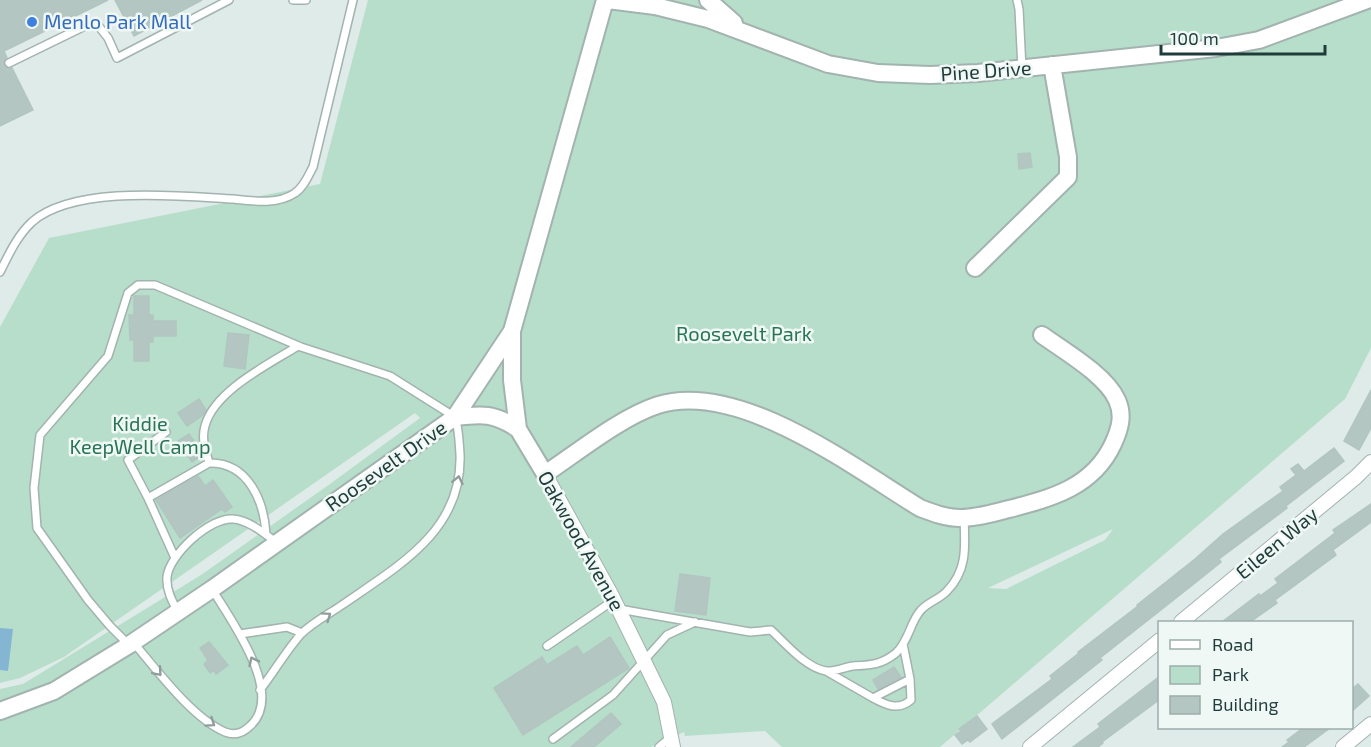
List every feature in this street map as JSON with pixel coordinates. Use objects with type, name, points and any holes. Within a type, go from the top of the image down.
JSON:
[{"type":"street","name":"Pine Drive","points":[[607,0],[680,11],[828,64],[878,73],[947,75],[1182,53],[1235,45],[1280,33],[1367,0]]},
{"type":"street","name":"Roosevelt Drive","points":[[0,711],[54,691],[131,643],[212,589],[271,539],[455,417],[512,331],[607,0]]},
{"type":"street","points":[[708,0],[728,19],[752,35]]},
{"type":"street","points":[[975,268],[1068,177],[1068,157],[1052,65]]},
{"type":"street","name":"Oakwood Avenue","points":[[512,331],[512,380],[518,429],[545,474],[644,661],[664,702],[672,742]]},
{"type":"street","points":[[545,474],[637,414],[676,400],[694,399],[719,403],[771,420],[802,436],[920,508],[939,515],[964,518],[979,516],[1041,501],[1077,486],[1091,476],[1102,463],[1118,433],[1121,410],[1110,389],[1096,375],[1042,335]]},
{"type":"street","points":[[455,417],[484,414],[503,419],[518,429]]},
{"type":"street","name":"Eileen Way","points":[[1182,621],[1356,477],[1371,462]]},
{"type":"street","points":[[1030,747],[1158,642]]},
{"type":"street","points":[[1343,747],[1371,724]]},
{"type":"lane","points":[[9,63],[91,23],[97,24],[108,38],[117,58],[230,0]]},
{"type":"lane","points":[[293,0],[306,0]]},
{"type":"lane","points":[[0,272],[21,234],[33,221],[61,205],[88,199],[140,196],[263,201],[295,194],[305,183],[313,167],[353,0]]},
{"type":"lane","points":[[1017,0],[1022,69]]},
{"type":"lane","points":[[212,589],[240,634],[258,671],[259,712],[252,725],[243,732],[235,734],[226,732],[200,715],[131,643],[110,626],[88,600],[38,528],[34,488],[40,435],[108,356],[128,293],[138,285],[155,285],[298,346],[390,376],[455,417],[458,426],[460,475],[452,505],[436,531],[390,572],[302,633],[260,690]]},
{"type":"lane","points":[[209,463],[203,441],[205,425],[218,403],[252,375],[298,346]]},
{"type":"lane","points":[[166,432],[128,460],[175,558]]},
{"type":"lane","points":[[148,498],[209,463],[220,463],[233,468],[252,486],[262,507],[271,539]]},
{"type":"lane","points":[[826,671],[881,663],[897,652],[921,609],[948,590],[961,570],[965,555],[964,518]]},
{"type":"lane","points":[[178,612],[171,599],[167,578],[169,569],[175,558],[201,532],[224,520],[233,519],[243,522],[271,539]]},
{"type":"lane","points":[[547,646],[616,605],[750,632],[771,630],[805,661],[888,706],[899,707],[911,700],[910,679],[903,644]]},
{"type":"lane","points":[[553,739],[613,695],[668,635],[694,622]]},
{"type":"lane","points":[[240,634],[287,627],[302,633]]},
{"type":"lane","points":[[873,698],[910,679]]},
{"type":"lane","points":[[659,747],[672,742]]},
{"type":"green space","name":"Roosevelt Park","points":[[368,0],[1371,0],[1371,348],[1345,399],[940,747],[782,747],[765,731],[685,736],[684,732],[651,747],[0,747],[0,689],[23,684],[201,575],[420,418],[415,413],[64,657],[20,678],[0,683],[0,327],[49,238],[320,184]],"holes":[[[1113,529],[1105,540],[1006,589],[988,588]]]},
{"type":"water","points":[[0,628],[13,629],[8,671],[0,670]]},
{"type":"building","name":"Menlo Park Mall","points":[[0,0],[108,0],[4,51],[7,58],[4,66],[12,68],[33,110],[0,126]]},
{"type":"building","name":"Menlo Park Mall","points":[[115,0],[202,0],[134,36]]},
{"type":"building","points":[[1030,153],[1032,167],[1019,169],[1018,154]]},
{"type":"building","points":[[134,296],[149,296],[149,315],[153,315],[153,321],[176,321],[176,336],[153,336],[153,342],[149,342],[149,361],[134,361],[134,340],[130,340],[129,315],[134,315]]},
{"type":"building","points":[[228,333],[249,335],[245,369],[224,366]]},
{"type":"building","points":[[1371,390],[1371,428],[1359,450],[1344,441]]},
{"type":"building","points":[[199,399],[206,410],[203,415],[187,426],[178,413]]},
{"type":"building","points":[[189,434],[200,450],[201,456],[192,462],[178,441]]},
{"type":"building","points":[[1334,448],[1344,461],[1286,506],[1287,508],[1219,559],[1221,562],[1002,739],[992,724],[1052,679],[1050,676],[1078,652],[1138,606],[1223,534],[1283,491],[1280,487],[1296,475],[1291,469],[1298,464],[1304,471]]},
{"type":"building","points":[[198,476],[205,486],[213,480],[232,507],[225,512],[222,509],[180,538],[156,500]]},
{"type":"building","points":[[1371,504],[1371,522],[1333,550],[1336,555],[1275,600],[1277,603],[1251,621],[1223,621],[1259,594],[1260,596],[1278,583],[1275,579],[1335,533],[1333,530]]},
{"type":"building","points":[[680,574],[710,578],[706,615],[675,611]]},
{"type":"building","points":[[610,637],[629,668],[523,735],[494,688],[542,657],[547,665],[577,646],[583,655]]},
{"type":"building","points":[[209,642],[228,665],[216,674],[214,670],[210,673],[204,664],[208,660],[200,648]]},
{"type":"building","points":[[894,667],[901,677],[878,689],[873,680]]},
{"type":"building","points":[[1158,678],[1158,700],[1098,747],[1073,747],[1100,727],[1098,724]]},
{"type":"building","points":[[1358,684],[1369,696],[1353,710],[1353,688]]},
{"type":"building","points":[[611,713],[621,724],[594,747],[571,747]]},
{"type":"building","points":[[977,716],[987,729],[970,742],[968,740],[962,744],[955,735],[961,731],[959,729]]},
{"type":"building","points":[[1302,729],[1329,729],[1304,747],[1282,747],[1289,742],[1287,740]]},
{"type":"place","name":"Menlo Park Mall","points":[[32,22]]},
{"type":"park label","name":"Kiddie KeepWell Camp","points":[[140,436]]}]
